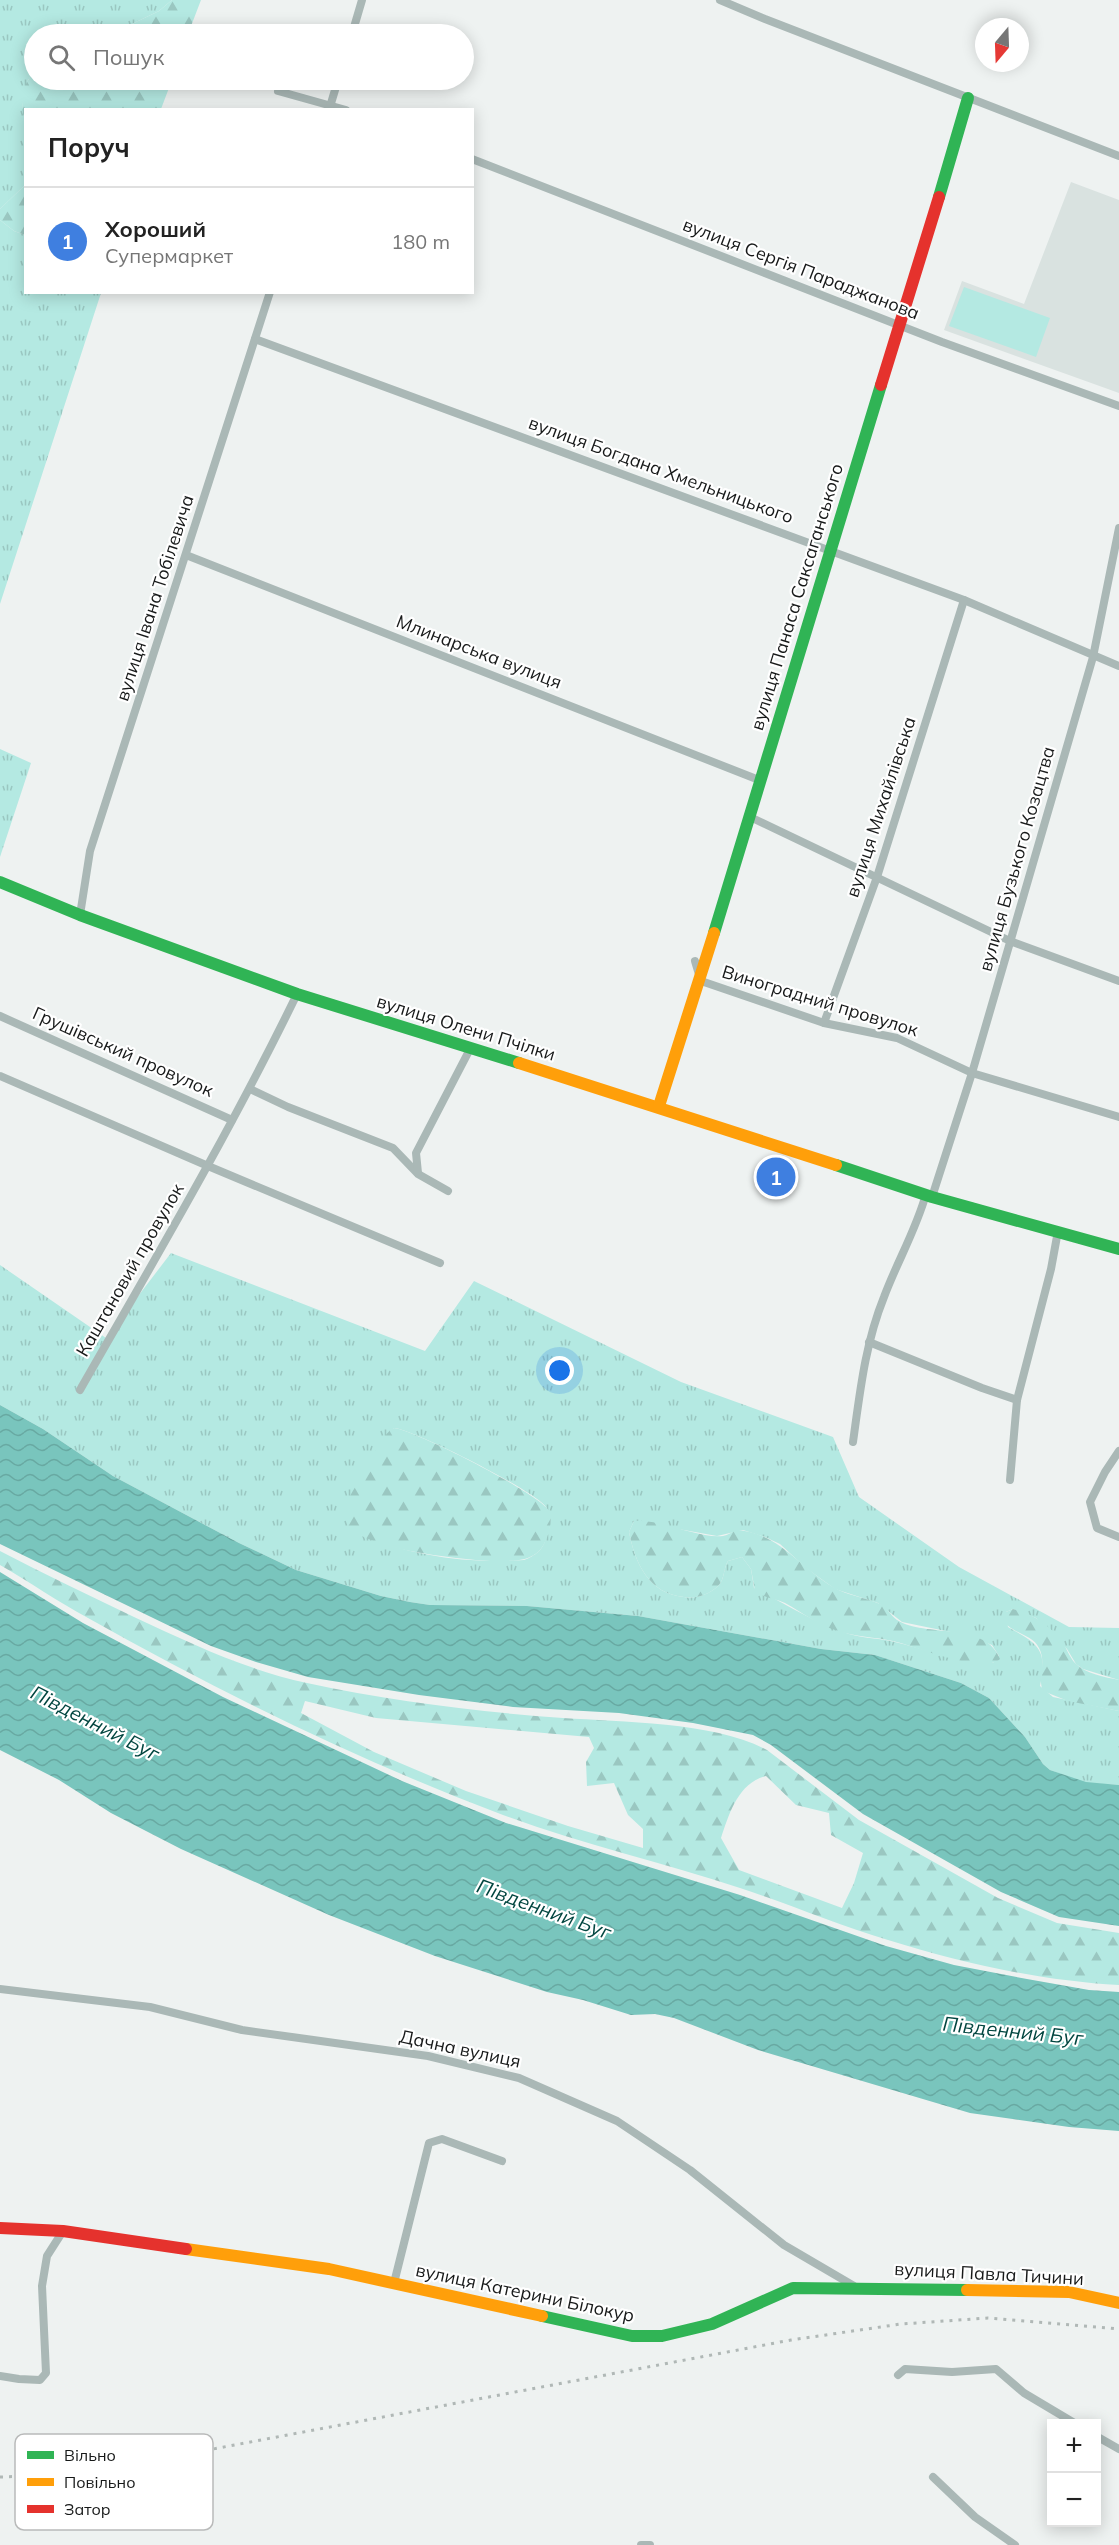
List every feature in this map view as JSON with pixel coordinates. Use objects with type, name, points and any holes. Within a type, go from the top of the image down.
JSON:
[{"type":"street","points":[[355,24],[362,0]]},
{"type":"street","points":[[720,0],[1119,156]]},
{"type":"street","points":[[278,91],[330,106],[335,90]]},
{"type":"street","name":"вулиця Панаса Саксаганського","points":[[659,1106],[701,981],[748,816],[901,326],[968,98]]},
{"type":"street","name":"вулиця Сергія Параджанова","points":[[474,160],[901,326],[1119,406]]},
{"type":"street","name":"вулиця Івана Тобілевича","points":[[80,915],[90,851],[269,294]]},
{"type":"street","name":"вулиця Богдана Хмельницького","points":[[255,339],[831,549],[964,600],[1093,657],[1119,666]]},
{"type":"street","name":"вулиця Бузького Козацтва","points":[[929,1196],[972,1073],[1093,657],[1119,528]]},
{"type":"street","name":"Млинарська вулиця","points":[[186,555],[759,780]]},
{"type":"street","name":"вулиця Михайлівська","points":[[824,1023],[877,877],[964,600]]},
{"type":"street","points":[[748,816],[1010,941],[1119,981]]},
{"type":"street","name":"вулиця Олени Пчілки","points":[[0,882],[80,915],[297,994],[659,1106],[929,1196],[1119,1249]]},
{"type":"street","name":"Виноградний провулок","points":[[696,961],[701,981],[824,1023],[897,1038],[972,1073],[1119,1117]]},
{"type":"street","name":"Каштановий провулок","points":[[80,1390],[208,1166],[250,1089],[297,994]]},
{"type":"street","name":"Грушівський провулок","points":[[0,1016],[184,1096],[232,1120]]},
{"type":"street","points":[[418,1174],[416,1153],[470,1049]]},
{"type":"street","points":[[0,1076],[440,1263]]},
{"type":"street","points":[[250,1089],[288,1107],[393,1148],[418,1174],[448,1191]]},
{"type":"street","points":[[853,1442],[869,1342],[884,1296],[929,1196]]},
{"type":"street","points":[[1010,1480],[1017,1400],[1051,1269],[1058,1231]]},
{"type":"street","points":[[869,1342],[1017,1400]]},
{"type":"street","points":[[1119,1451],[1090,1502],[1097,1528],[1119,1537]]},
{"type":"street","name":"Дачна вулиця","points":[[0,1989],[150,2007],[242,2030],[428,2056],[519,2078],[617,2121],[698,2176],[784,2246],[856,2287]]},
{"type":"street","name":"вулиця Катерини Білокур","points":[[394,2283],[429,2143],[442,2139],[502,2161]]},
{"type":"street","name":"вулиця Катерини Білокур","points":[[0,2228],[63,2231],[329,2269],[632,2336],[662,2336],[712,2324],[793,2288],[856,2287]]},
{"type":"street","points":[[0,2376],[40,2380],[46,2373],[42,2286],[47,2256],[63,2231]]},
{"type":"street","name":"вулиця Павла Тичини","points":[[856,2287],[1069,2292],[1119,2303]]},
{"type":"street","points":[[898,2375],[905,2369],[952,2372],[996,2369],[1024,2393],[1068,2419]]},
{"type":"street","points":[[1101,2439],[1119,2449]]},
{"type":"street","points":[[933,2477],[975,2517],[1015,2545]]},
{"type":"street","points":[[642,2545],[650,2545]]},
{"type":"shaded area","points":[[1071,182],[1119,200],[1119,393],[944,330],[962,281],[1024,304]]},
{"type":"green space","points":[[0,0],[172,0],[159,11],[132,24],[24,24],[26,90],[22,105],[24,113],[24,186],[0,209]]},
{"type":"green space","points":[[172,0],[201,0],[192,24],[132,24],[159,11]]},
{"type":"green space","points":[[25,90],[168,90],[161,108],[24,108],[24,117],[23,95]]},
{"type":"green space","points":[[24,186],[24,235],[14,231],[0,220],[0,209]]},
{"type":"green space","points":[[0,220],[14,231],[24,235],[24,294],[101,294],[0,604]]},
{"type":"green space","points":[[964,287],[1050,318],[1036,357],[949,326]]},
{"type":"green space","points":[[0,749],[31,763],[0,857]]},
{"type":"green space","points":[[171,1253],[425,1351],[474,1281],[681,1382],[833,1437],[859,1497],[959,1567],[1069,1627],[1119,1628],[1119,1680],[1083,1669],[1076,1664],[1067,1649],[1036,1618],[1013,1609],[1006,1612],[1008,1627],[1027,1638],[1038,1649],[1043,1664],[1040,1686],[1053,1697],[1119,1711],[1119,1785],[1086,1783],[1050,1770],[1043,1764],[1025,1737],[989,1698],[961,1683],[875,1655],[821,1649],[638,1616],[527,1606],[430,1605],[381,1596],[296,1570],[239,1543],[113,1476],[43,1429],[0,1405],[0,1265],[106,1338]],"holes":[[[394,1428],[448,1450],[521,1488],[537,1499],[546,1507],[550,1519],[549,1530],[541,1549],[524,1560],[482,1561],[420,1553],[361,1535],[374,1462],[386,1437]],[[634,1521],[717,1536],[743,1530],[765,1537],[780,1544],[806,1568],[835,1589],[878,1603],[902,1622],[970,1636],[992,1645],[999,1656],[993,1663],[969,1661],[893,1641],[855,1636],[836,1630],[754,1588],[751,1569],[742,1557],[728,1561],[720,1583],[710,1592],[693,1597],[672,1595],[653,1583],[640,1565],[629,1532]]]},
{"type":"green space","points":[[394,1428],[406,1431],[477,1464],[541,1503],[549,1511],[551,1519],[548,1535],[541,1549],[530,1557],[515,1561],[438,1556],[390,1546],[370,1540],[355,1532],[347,1522],[347,1504],[381,1442]]},
{"type":"green space","points":[[634,1521],[656,1523],[713,1536],[725,1536],[736,1530],[751,1532],[776,1544],[839,1590],[885,1607],[897,1620],[909,1625],[982,1639],[993,1647],[1000,1659],[991,1663],[979,1664],[964,1662],[893,1641],[852,1635],[831,1628],[785,1603],[755,1591],[751,1569],[742,1557],[728,1561],[720,1583],[706,1594],[698,1597],[672,1595],[653,1583],[640,1565],[629,1532]]},
{"type":"green space","points":[[0,1551],[197,1646],[262,1671],[307,1683],[370,1695],[499,1713],[668,1725],[722,1734],[746,1741],[767,1750],[859,1820],[998,1898],[1057,1923],[1119,1933],[1119,1985],[1061,1980],[1002,1970],[916,1948],[851,1928],[740,1888],[561,1835],[503,1815],[344,1749],[240,1699],[77,1612],[0,1565]],"holes":[[[305,1701],[376,1718],[589,1737],[594,1748],[586,1762],[587,1786],[614,1783],[628,1815],[643,1829],[643,1848],[568,1826],[466,1791],[374,1752],[301,1713]],[[766,1776],[796,1805],[829,1813],[831,1835],[863,1853],[854,1883],[842,1908],[739,1870],[721,1838],[731,1810],[742,1792],[748,1785]]]},
{"type":"green space","points":[[1013,1609],[1028,1614],[1047,1626],[1063,1643],[1079,1667],[1096,1675],[1119,1680],[1119,1711],[1068,1701],[1043,1691],[1041,1686],[1042,1659],[1039,1648],[1032,1640],[1004,1622],[1006,1612]]},
{"type":"water","points":[[0,1405],[43,1429],[113,1476],[239,1543],[296,1570],[381,1596],[430,1605],[527,1606],[638,1616],[821,1649],[875,1655],[961,1683],[989,1698],[1025,1737],[1043,1764],[1050,1770],[1086,1782],[1119,1785],[1119,1926],[1059,1917],[1001,1892],[863,1814],[771,1745],[753,1735],[693,1723],[619,1713],[513,1707],[308,1677],[211,1646],[0,1544]]},
{"type":"water","name":"Південний Буг","points":[[0,1572],[83,1623],[223,1697],[402,1781],[506,1823],[740,1895],[886,1946],[954,1965],[1089,1990],[1119,1992],[1119,2131],[1069,2127],[970,2113],[758,2050],[674,2018],[655,2014],[631,2015],[547,1992],[435,1956],[329,1915],[181,1849],[111,1813],[59,1780],[0,1750]]},
{"type":"railway","points":[[213,2449],[791,2340],[901,2324],[988,2318],[1119,2329]]},
{"type":"railway","points":[[0,2477],[15,2477]]},
{"type":"traffic: fast","points":[[939,197],[968,98]]},
{"type":"traffic: fast","points":[[714,933],[881,385]]},
{"type":"traffic: fast","points":[[0,882],[80,915],[297,994],[519,1063]]},
{"type":"traffic: fast","points":[[836,1165],[932,1197],[1119,1249]]},
{"type":"traffic: fast","points":[[542,2316],[632,2336],[662,2336],[712,2324],[793,2288],[967,2290]]},
{"type":"traffic: slow","points":[[659,1106],[714,933]]},
{"type":"traffic: slow","points":[[519,1063],[836,1165]]},
{"type":"traffic: slow","points":[[186,2249],[329,2269],[542,2316]]},
{"type":"traffic: slow","points":[[967,2290],[1069,2292],[1119,2303]]},
{"type":"traffic: jam","points":[[881,385],[939,197]]},
{"type":"traffic: jam","points":[[0,2228],[63,2231],[186,2249]]},
{"type":"place","name":"Хороший","points":[[776,1177]]}]
